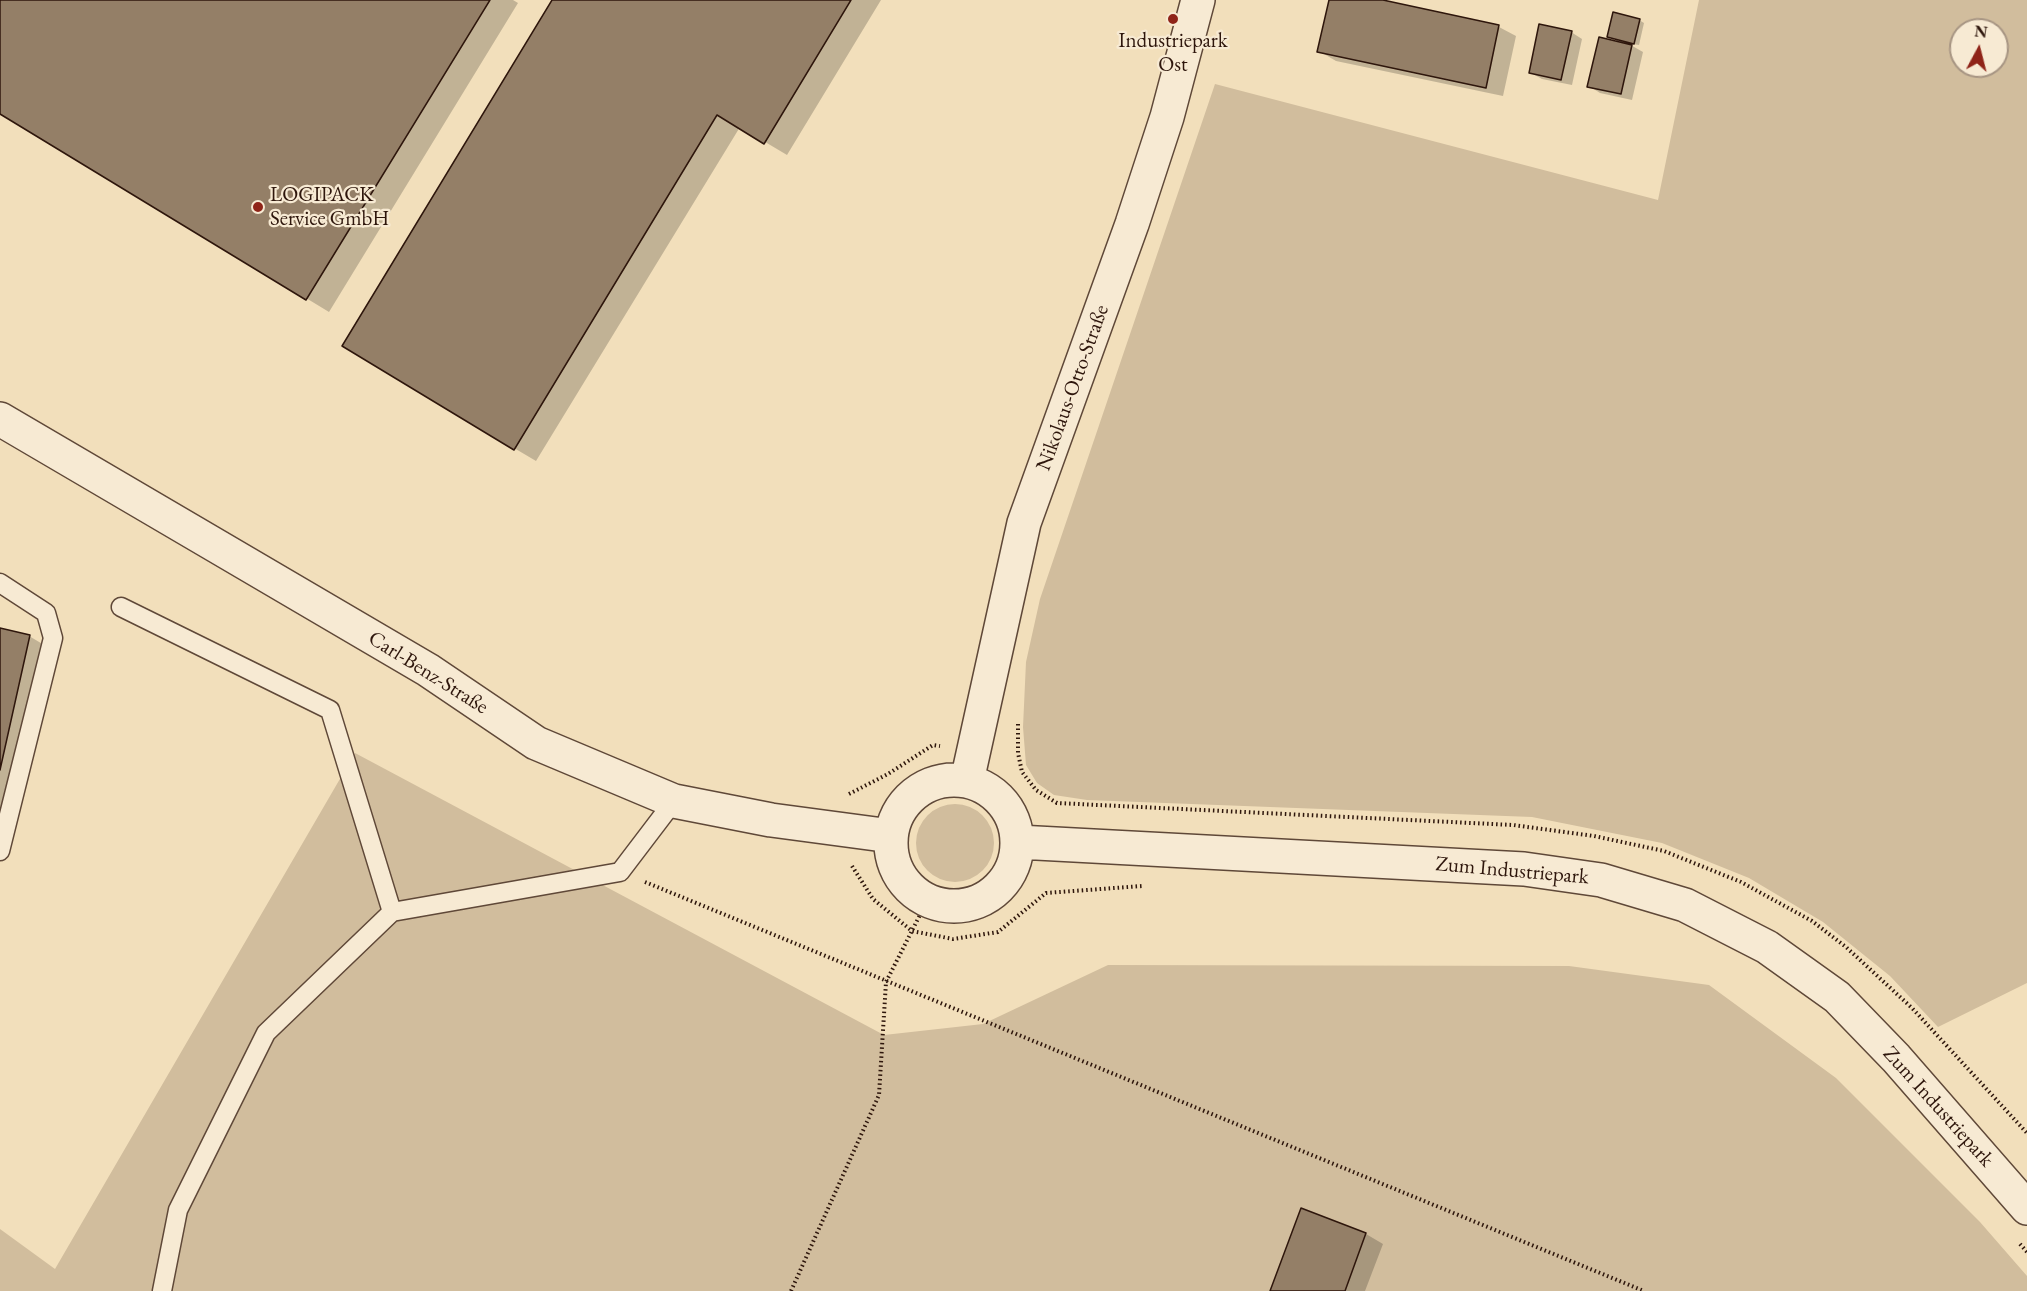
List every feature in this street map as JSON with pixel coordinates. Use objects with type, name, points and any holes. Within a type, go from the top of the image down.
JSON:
[{"type":"street","name":"Nikolaus-Otto-Straße","points":[[967,781],[1024,523],[1132,224],[1167,117],[1197,0]]},
{"type":"street","name":"Carl-Benz-Straße","points":[[1,424],[428,670],[536,743],[674,801],[771,819],[891,836]]},
{"type":"street","points":[[952,780],[967,781],[993,792],[1003,802],[1013,821],[1018,842],[1017,856],[1005,882],[983,900],[969,906],[941,906],[927,901],[908,887],[895,867],[891,852],[894,821],[901,808],[923,788],[952,780]]},
{"type":"street","name":"Zum Industriepark","points":[[1018,842],[1524,869],[1601,880],[1684,905],[1767,947],[1837,997],[1896,1058],[2027,1208]]},
{"type":"lane","points":[[0,583],[46,613],[53,639],[0,851]]},
{"type":"lane","points":[[121,607],[330,710],[392,912]]},
{"type":"lane","points":[[162,1291],[178,1210],[266,1033],[392,912],[620,872],[674,801]]},
{"type":"path","points":[[1018,753],[933,745],[888,774],[847,795],[843,830],[852,867],[873,899],[912,931],[953,939],[998,932],[1047,893],[1145,886]]},
{"type":"path","points":[[620,872],[1644,1291]]},
{"type":"path","points":[[791,1291],[879,1095],[886,982],[927,901]]},
{"type":"path","points":[[2020,1242],[2027,1252]]},
{"type":"shaded area","points":[[1699,0],[2027,0],[2027,983],[1938,1027],[1890,976],[1823,922],[1749,878],[1662,843],[1532,817],[1087,800],[1054,795],[1037,783],[1026,765],[1023,727],[1026,662],[1040,599],[1215,84],[1658,200]]},
{"type":"shaded area","points":[[355,753],[884,1035],[983,1024],[1108,965],[1569,966],[1709,985],[1836,1078],[1980,1222],[2027,1276],[2027,1291],[0,1291],[0,1229],[55,1269]]},
{"type":"shaded area","points":[[947,804],[963,804],[977,810],[988,821],[994,835],[994,851],[988,865],[977,876],[963,882],[947,882],[933,876],[922,865],[916,851],[916,835],[922,821],[933,810]]},
{"type":"building","name":"LOGIPACK Service GmbH","points":[[0,0],[490,0],[306,300],[0,114]]},
{"type":"building","points":[[552,0],[851,0],[764,144],[717,115],[514,450],[342,346]]},
{"type":"building","points":[[1329,0],[1383,0],[1499,25],[1486,88],[1317,52]]},
{"type":"building","points":[[1613,12],[1640,19],[1634,44],[1607,37]]},
{"type":"building","points":[[1539,24],[1572,31],[1561,80],[1529,73]]},
{"type":"building","points":[[1599,37],[1632,45],[1621,94],[1587,87]]},
{"type":"building","points":[[0,628],[30,635],[0,770]]},
{"type":"building","points":[[1301,1208],[1366,1233],[1345,1291],[1270,1291]]},
{"type":"place","name":"Industriepark Ost","points":[[1173,19]]},
{"type":"place","name":"LOGIPACK Service GmbH","points":[[258,207]]}]
